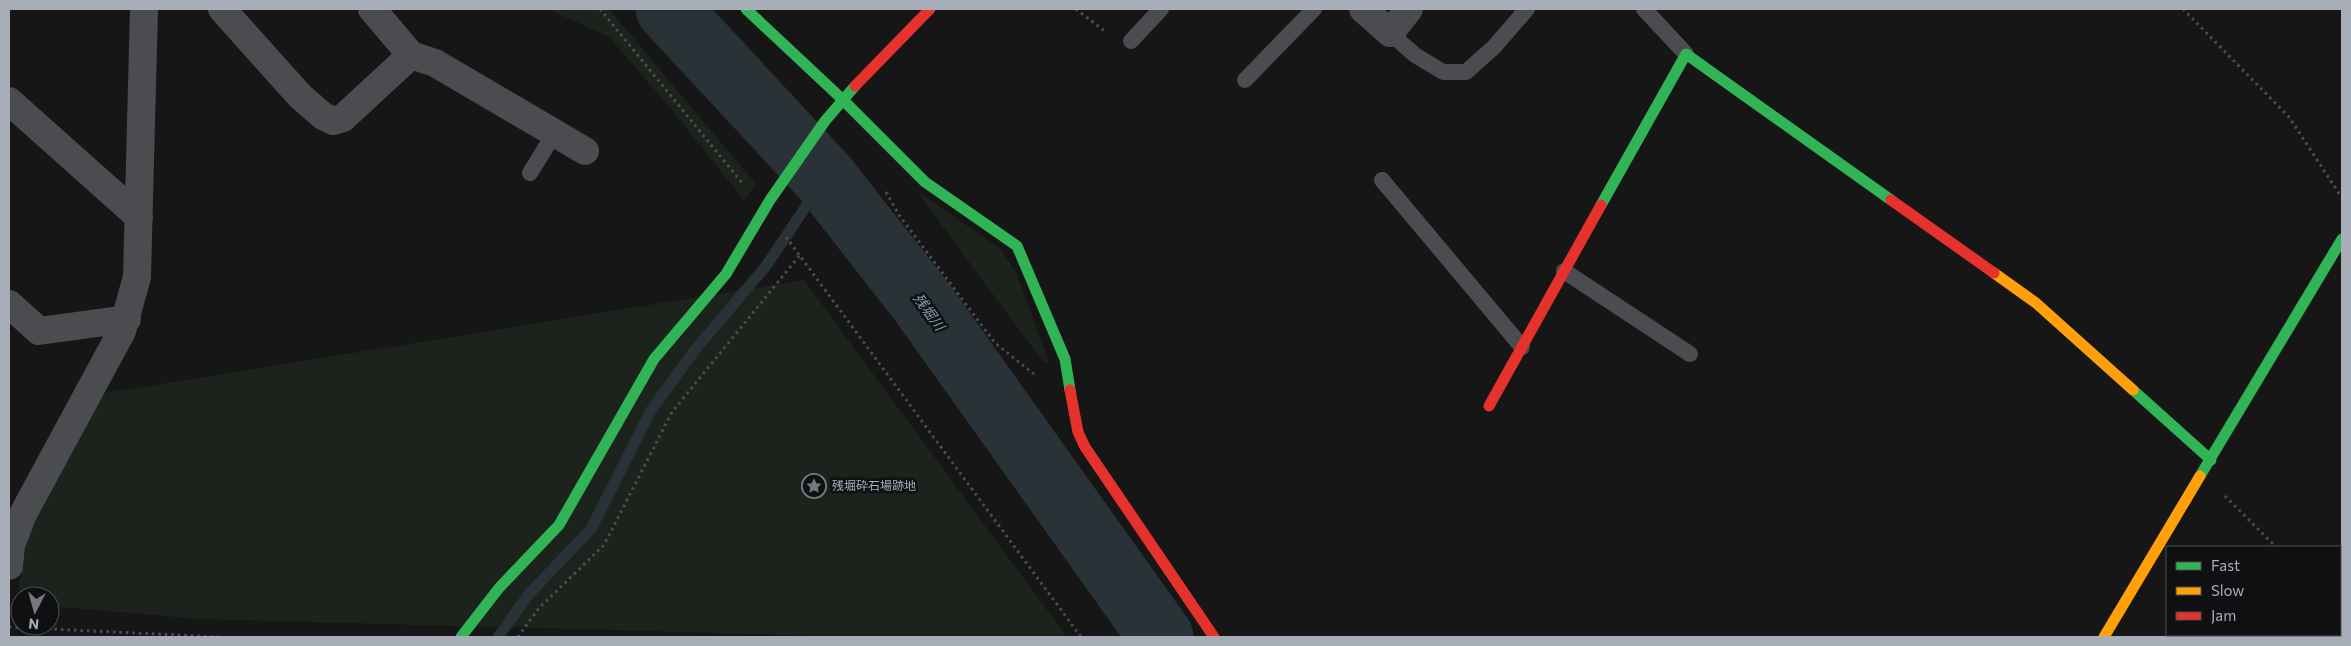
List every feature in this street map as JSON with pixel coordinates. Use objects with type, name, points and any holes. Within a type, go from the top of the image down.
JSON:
[{"type":"street","points":[[9,566],[11,545],[23,514],[122,331],[137,277],[144,9]]},
{"type":"street","points":[[222,9],[300,96],[322,116],[333,121],[343,118],[411,55]]},
{"type":"street","points":[[372,9],[411,55],[435,63],[585,151]]},
{"type":"street","points":[[746,9],[842,99],[925,182],[1016,246],[1023,257],[1065,359],[1078,432],[1082,440],[1214,637]]},
{"type":"street","points":[[462,637],[500,588],[560,525],[654,359],[726,274],[770,200],[824,121],[842,99],[930,9]]},
{"type":"street","points":[[1363,9],[1390,33],[1409,9]]},
{"type":"street","points":[[1489,406],[1686,54],[2036,303],[2211,460]]},
{"type":"street","points":[[9,101],[139,217]]},
{"type":"street","points":[[2104,637],[2342,239]]},
{"type":"street","points":[[9,304],[39,331],[127,318]]},
{"type":"lane","points":[[1131,41],[1162,9]]},
{"type":"lane","points":[[1245,80],[1314,9]]},
{"type":"lane","points":[[1390,33],[1415,55],[1443,72],[1466,72],[1494,47],[1526,9]]},
{"type":"lane","points":[[1644,9],[1686,54]]},
{"type":"lane","points":[[530,173],[554,134]]},
{"type":"lane","points":[[1382,180],[1522,347]]},
{"type":"lane","points":[[1564,271],[1690,354]]},
{"type":"path","points":[[600,9],[744,185]]},
{"type":"path","points":[[1076,9],[1114,39],[1131,41]]},
{"type":"path","points":[[2183,9],[2289,117],[2342,198]]},
{"type":"path","points":[[899,215],[995,343],[1036,375]]},
{"type":"path","points":[[793,247],[1081,637]]},
{"type":"path","points":[[518,637],[539,608],[604,545],[672,412],[800,255]]},
{"type":"path","points":[[2199,479],[2228,498],[2275,546]]},
{"type":"path","points":[[9,627],[219,637]]},
{"type":"shaded area","points":[[548,9],[609,9],[756,184],[744,200],[672,110],[609,37]]},
{"type":"shaded area","points":[[920,193],[1001,249],[1017,274],[1049,363],[1044,363],[923,200]]},
{"type":"shaded area","points":[[804,280],[1067,637],[864,637],[199,619],[60,607],[60,586],[19,586],[27,526],[105,393]]},
{"type":"waterway","name":"残堀川","points":[[668,9],[825,178],[922,302],[1161,637]]},
{"type":"waterway","points":[[498,637],[529,594],[591,529],[650,412],[694,351],[766,266],[825,178]]},
{"type":"traffic: fast","points":[[746,9],[842,99],[925,182],[1017,246],[1065,359],[1070,390]]},
{"type":"traffic: fast","points":[[1601,205],[1686,54],[1891,200]]},
{"type":"traffic: fast","points":[[461,637],[499,588],[559,525],[654,359],[726,274],[770,200],[825,121],[855,86]]},
{"type":"traffic: fast","points":[[2200,476],[2342,239]]},
{"type":"traffic: fast","points":[[2133,390],[2211,460]]},
{"type":"traffic: slow","points":[[1994,273],[2036,303],[2133,390]]},
{"type":"traffic: slow","points":[[2104,637],[2200,476]]},
{"type":"traffic: jam","points":[[855,86],[930,9]]},
{"type":"traffic: jam","points":[[1891,200],[1994,273]]},
{"type":"traffic: jam","points":[[1489,406],[1601,205]]},
{"type":"traffic: jam","points":[[1070,390],[1078,432],[1085,447],[1214,637]]},
{"type":"place","name":"残堀砕石場跡地","points":[[814,486]]}]
